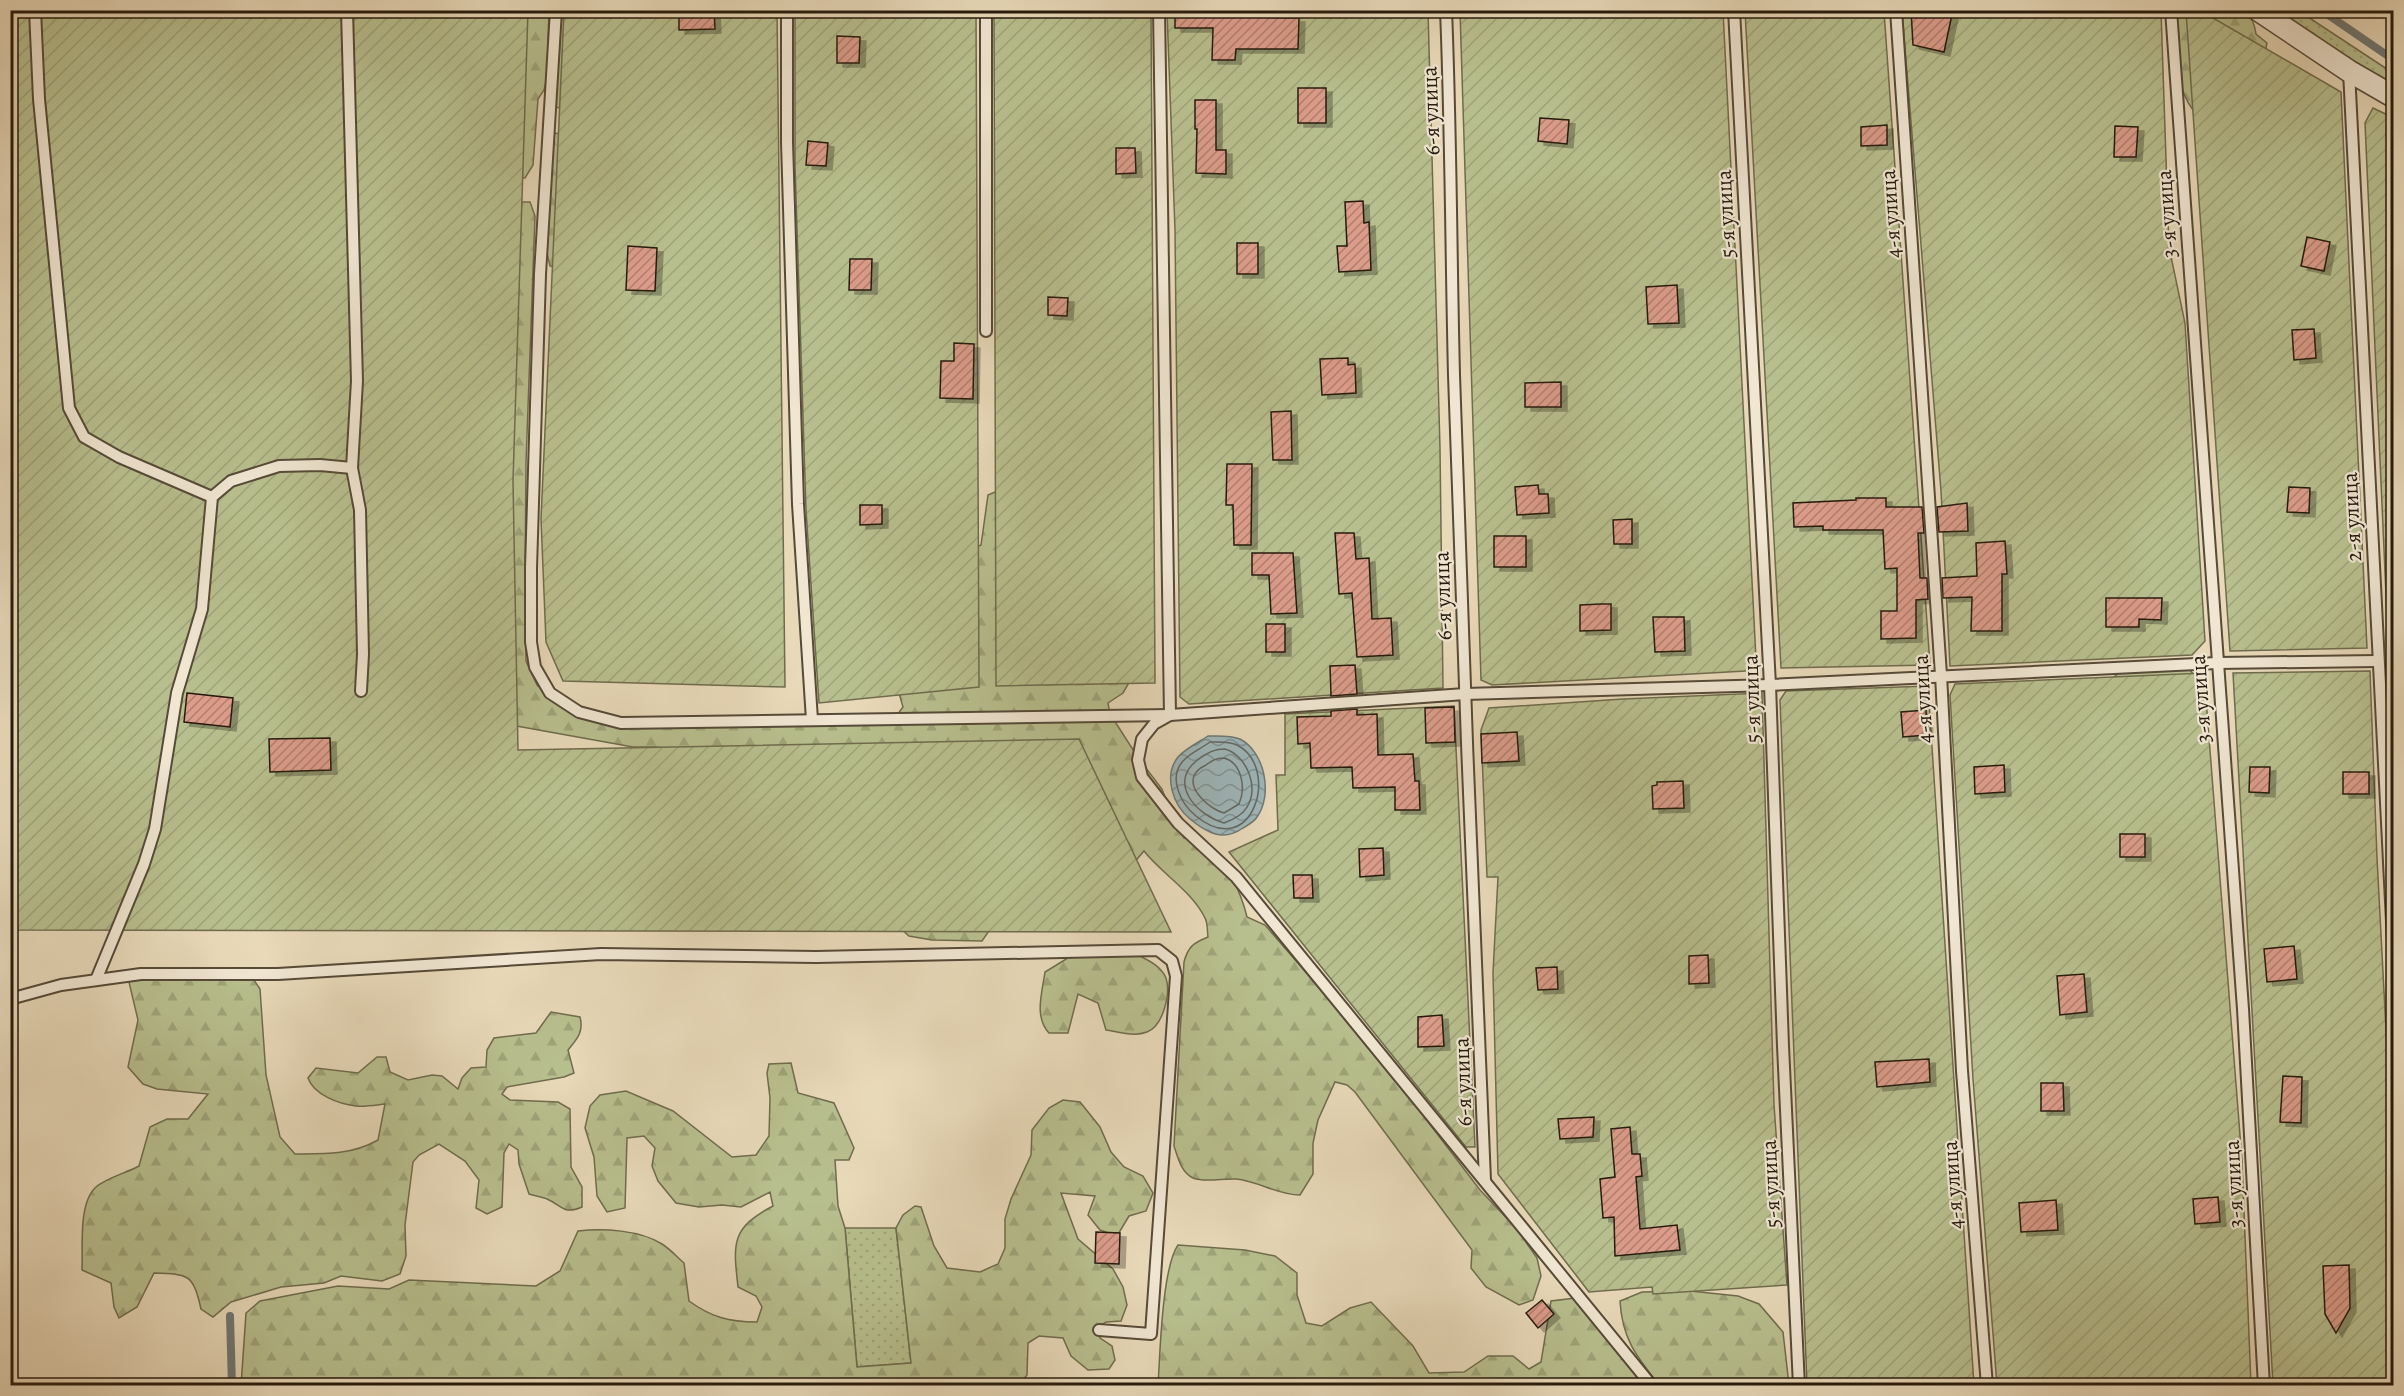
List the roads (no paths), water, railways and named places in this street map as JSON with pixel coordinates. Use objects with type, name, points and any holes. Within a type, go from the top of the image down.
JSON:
[{"type":"street","points":[[2258,10],[2349,72],[2394,96]]},
{"type":"lane","points":[[35,10],[39,99],[69,408],[84,437],[119,457],[212,497]]},
{"type":"lane","points":[[347,10],[357,381],[352,468],[360,510],[363,654],[361,691]]},
{"type":"lane","points":[[556,10],[540,274],[531,556],[531,642],[535,667],[550,693],[579,712],[621,723],[1170,715],[1465,694],[1770,685],[2217,663],[2377,661]]},
{"type":"lane","points":[[788,10],[787,142],[798,493],[812,720]]},
{"type":"lane","points":[[986,10],[986,331]]},
{"type":"lane","points":[[1159,10],[1170,715]]},
{"type":"lane","name":"6-я улица","points":[[1446,10],[1454,372],[1485,1181]]},
{"type":"lane","name":"5-я улица","points":[[1734,10],[1770,685],[1799,1386]]},
{"type":"lane","name":"4-я улица","points":[[1896,10],[1941,675],[1962,1071],[1987,1386]]},
{"type":"lane","name":"3-я улица","points":[[2171,10],[2243,1009],[2264,1386]]},
{"type":"lane","name":"2-я улица","points":[[2349,72],[2377,661],[2394,961]]},
{"type":"lane","points":[[96,980],[144,864],[155,829],[177,693],[202,609],[212,497],[231,481],[279,466],[320,465],[352,468]]},
{"type":"lane","points":[[1170,715],[1154,724],[1142,739],[1138,760],[1142,777],[1178,823],[1236,877],[1652,1386]]},
{"type":"lane","points":[[10,999],[62,985],[141,974],[278,974],[601,954],[816,957],[1158,950],[1172,961],[1176,976],[1151,1334],[1099,1329]]},
{"type":"water","points":[[1208,736],[1228,736],[1240,739],[1249,745],[1261,764],[1264,775],[1265,797],[1257,817],[1249,825],[1229,834],[1209,832],[1190,819],[1179,806],[1172,790],[1171,773],[1178,757]]},
{"type":"waterway","points":[[2321,10],[2394,60]]},
{"type":"waterway","points":[[230,1316],[232,1386]]}]
